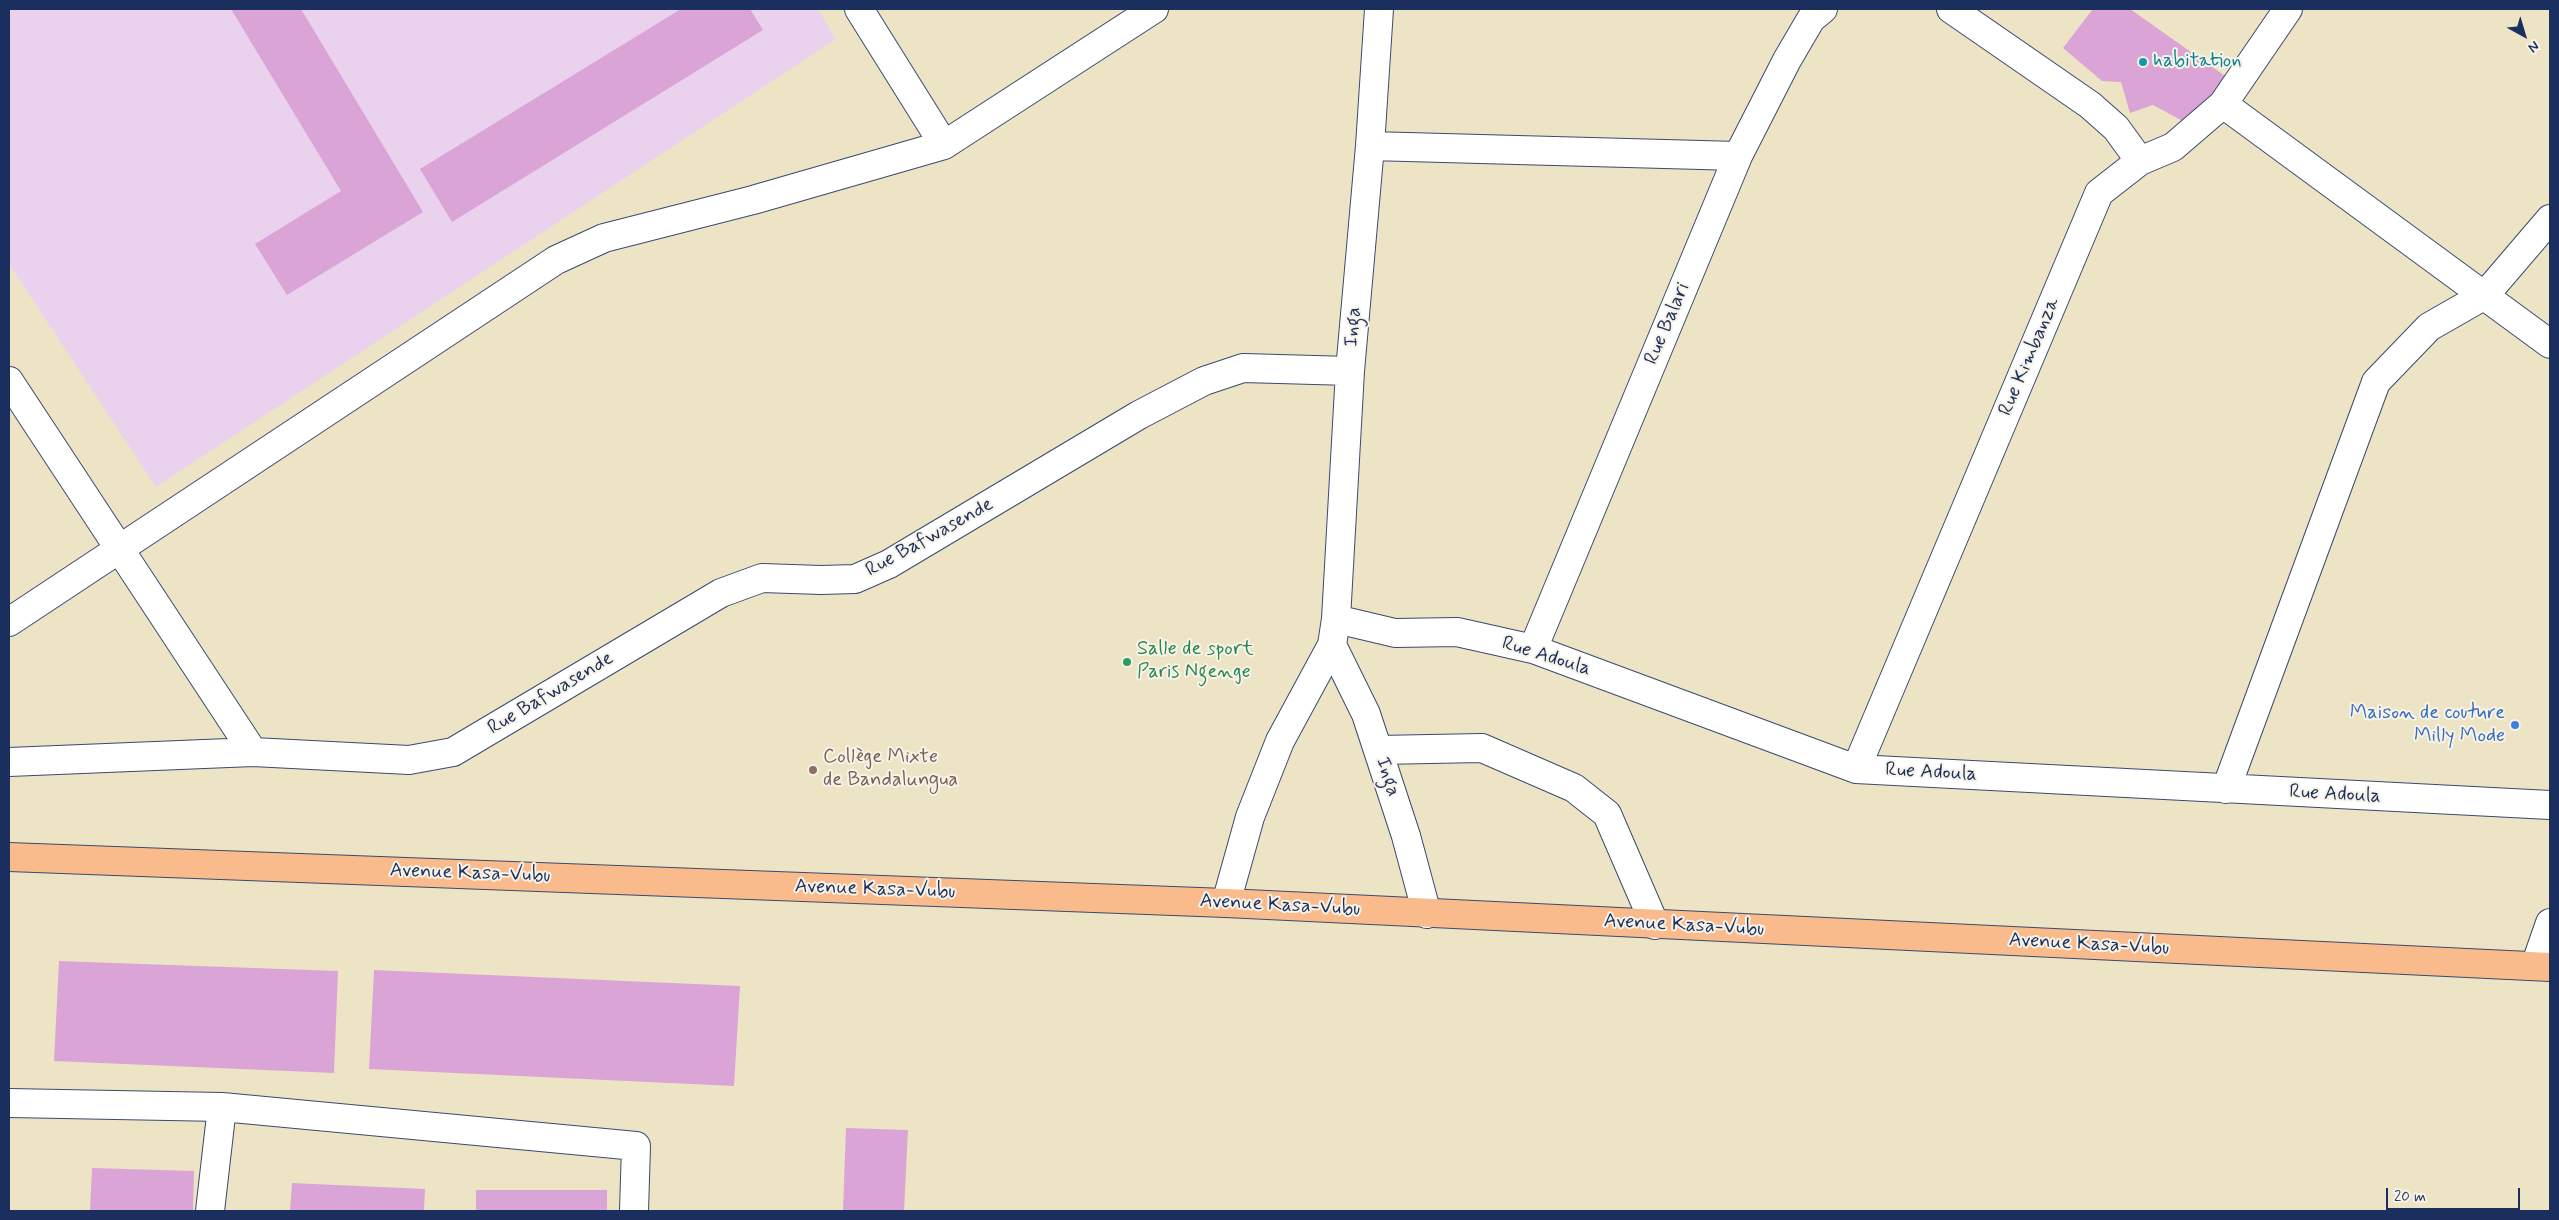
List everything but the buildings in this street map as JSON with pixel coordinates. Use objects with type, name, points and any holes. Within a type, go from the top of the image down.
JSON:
[{"type":"main road","name":"Avenue Kasa-Vubu","points":[[9,856],[1226,903],[2543,966]]},
{"type":"street","points":[[859,9],[944,145]]},
{"type":"street","points":[[9,622],[120,551],[556,260],[604,238],[753,200],[944,145],[1154,9]]},
{"type":"street","name":"Inga","points":[[1226,903],[1250,817],[1280,741],[1334,632],[1350,371],[1370,146],[1379,9]]},
{"type":"street","name":"Rue Balari","points":[[1533,649],[1738,156],[1787,60],[1811,19],[1823,9]]},
{"type":"street","points":[[1951,9],[2090,104],[2116,128],[2140,161]]},
{"type":"street","name":"Rue Kimbanza","points":[[1856,769],[2099,193],[2140,161],[2173,147],[2223,104],[2288,9]]},
{"type":"street","points":[[2223,104],[2550,344]]},
{"type":"street","points":[[1370,146],[1738,156]]},
{"type":"street","points":[[2226,789],[2376,382],[2429,327],[2484,295],[2550,218]]},
{"type":"street","name":"Rue Bafwasende","points":[[9,762],[253,752],[409,760],[453,752],[720,593],[762,578],[855,579],[890,564],[1139,415],[1204,381],[1243,368],[1350,371]]},
{"type":"street","points":[[9,381],[253,752]]},
{"type":"street","name":"Inga","points":[[1334,632],[1378,750],[1406,836],[1427,914]]},
{"type":"street","name":"Rue Adoula","points":[[1334,632],[1457,632],[1533,649],[1856,769],[2550,805]]},
{"type":"street","points":[[1378,750],[1482,748],[1574,788],[1607,814],[1655,925]]},
{"type":"street","points":[[2543,966],[2550,923]]},
{"type":"street","points":[[9,1103],[222,1107],[636,1146],[634,1211]]},
{"type":"street","points":[[210,1211],[222,1107]]},
{"type":"shaded area","points":[[9,9],[818,9],[836,39],[156,487],[9,264]]},
{"type":"place","name":"habitation","points":[[2143,62]]},
{"type":"place","name":"Salle de sport Paris Ngenge","points":[[1127,662]]},
{"type":"place","name":"Maison de couture Milly Mode","points":[[2515,725]]},
{"type":"place","name":"Collège Mixte de Bandalungua","points":[[813,770]]}]
